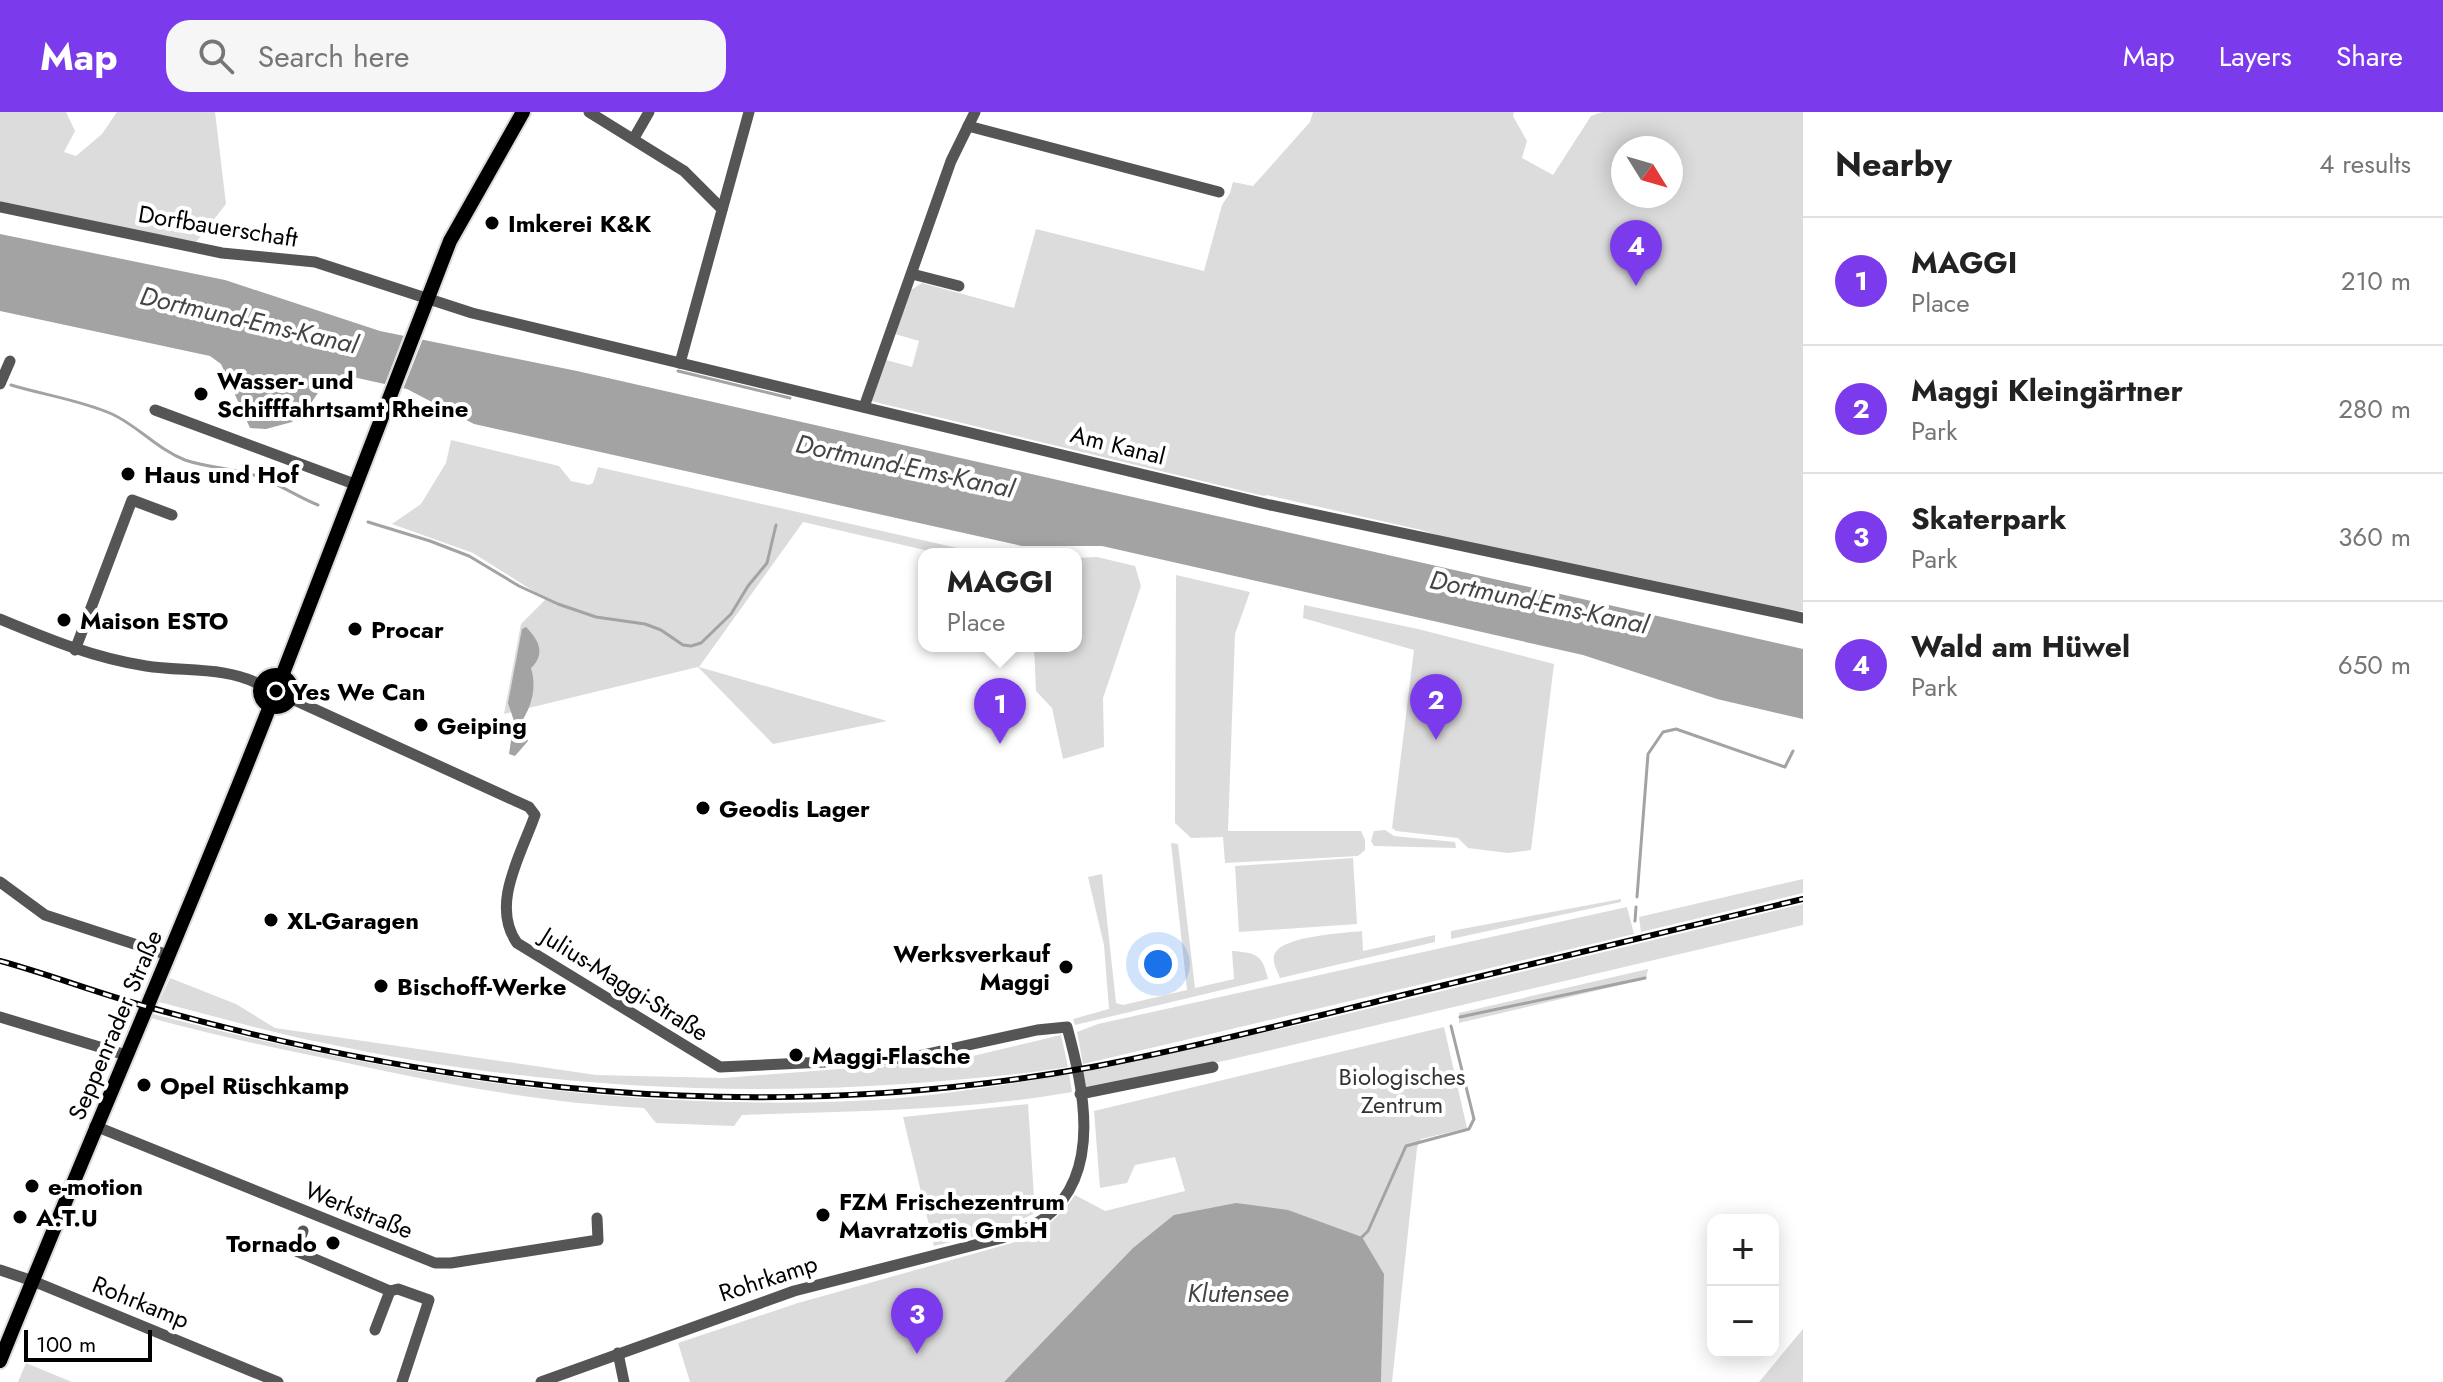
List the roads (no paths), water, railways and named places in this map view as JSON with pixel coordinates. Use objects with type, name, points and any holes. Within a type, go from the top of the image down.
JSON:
[{"type":"main road","points":[[282,676],[450,241],[523,112]]},
{"type":"main road","points":[[270,676],[282,676],[291,686],[290,698],[281,706],[270,706],[261,697],[261,685],[270,676]]},
{"type":"main road","name":"Seppenrader Straße","points":[[0,1361],[270,706]]},
{"type":"street","points":[[589,112],[684,171],[722,209]]},
{"type":"street","points":[[634,138],[649,112]]},
{"type":"street","points":[[680,363],[749,112]]},
{"type":"street","points":[[864,407],[951,161],[975,112]]},
{"type":"street","points":[[968,126],[1219,192]]},
{"type":"street","name":"Dorfbauerschaft","points":[[0,207],[222,253],[315,262],[427,299]]},
{"type":"street","points":[[912,274],[959,286]]},
{"type":"street","name":"Am Kanal","points":[[427,299],[472,313],[1270,505],[1803,618]]},
{"type":"street","points":[[0,384],[10,361]]},
{"type":"street","points":[[155,410],[357,485]]},
{"type":"street","points":[[75,650],[132,500],[172,515]]},
{"type":"street","points":[[0,619],[75,650],[148,667],[239,675],[261,685]]},
{"type":"street","name":"Julius-Maggi-Straße","points":[[290,698],[529,807],[535,815],[506,895],[504,911],[508,930],[517,943],[720,1067],[909,1058],[1037,1030],[1067,1027]]},
{"type":"street","points":[[0,882],[45,915],[168,955]]},
{"type":"street","points":[[0,1017],[126,1055]]},
{"type":"street","name":"Rohrkamp","points":[[541,1382],[794,1291],[1002,1238],[1024,1230],[1046,1216],[1071,1187],[1082,1157],[1084,1133],[1080,1094],[1067,1027]]},
{"type":"street","points":[[1080,1094],[1213,1067]]},
{"type":"street","name":"Werkstraße","points":[[95,1126],[435,1263],[598,1240],[597,1218]]},
{"type":"street","points":[[303,1231],[296,1251],[390,1291],[398,1289],[429,1300],[402,1382]]},
{"type":"street","name":"Rohrkamp","points":[[0,1270],[278,1382]]},
{"type":"street","points":[[375,1330],[390,1291]]},
{"type":"street","points":[[618,1353],[624,1382]]},
{"type":"water","name":"Dortmund-Ems-Kanal","points":[[0,234],[225,280],[380,331],[577,371],[1803,649],[1803,719],[1717,699],[1583,655],[1102,546],[1022,546],[474,424],[407,389],[353,377],[335,378],[322,387],[307,409],[292,422],[266,429],[250,428],[221,364],[210,356],[0,311]]},
{"type":"water","points":[[526,627],[537,642],[539,652],[531,668],[534,682],[532,696],[521,723],[528,741],[515,756],[509,754],[514,721],[508,703],[522,629]]},
{"type":"water","name":"Klutensee","points":[[1236,1203],[1288,1210],[1362,1237],[1384,1274],[1381,1382],[1004,1382],[1133,1248],[1174,1215]]},
{"type":"waterway","points":[[678,371],[790,398]]},
{"type":"waterway","points":[[11,385],[100,409],[185,460],[257,476],[318,505]]},
{"type":"waterway","points":[[368,522],[469,556],[519,586],[558,604],[596,617],[645,624],[661,630],[683,645],[691,646],[701,643],[731,614],[767,563],[776,525]]},
{"type":"waterway","points":[[1637,897],[1648,754],[1663,732],[1676,729],[1785,767],[1793,751]]},
{"type":"waterway","points":[[1635,921],[1636,907]]},
{"type":"waterway","points":[[1460,1017],[1645,978]]},
{"type":"waterway","points":[[1361,1238],[1368,1231],[1406,1146],[1469,1129],[1474,1119],[1451,1026]]},
{"type":"railway","points":[[0,961],[198,1021],[313,1048],[429,1069],[546,1085],[665,1095],[849,1095],[971,1085],[1131,1059],[1803,899]]},
{"type":"place","name":"Imkerei K&K","points":[[492,223]]},
{"type":"place","name":"Wald am Hüwel","points":[[1636,286]]},
{"type":"place","name":"Wasser- und Schifffahrtsamt Rheine","points":[[201,394]]},
{"type":"place","name":"Haus und Hof","points":[[128,474]]},
{"type":"place","name":"Maison ESTO","points":[[64,620]]},
{"type":"place","name":"Procar","points":[[355,629]]},
{"type":"place","name":"Yes We Can","points":[[276,691]]},
{"type":"place","name":"Geiping","points":[[421,725]]},
{"type":"place","name":"Maggi Kleingärtner","points":[[1436,740]]},
{"type":"place","name":"MAGGI","points":[[1000,744]]},
{"type":"place","name":"Geodis Lager","points":[[703,808]]},
{"type":"place","name":"XL-Garagen","points":[[271,920]]},
{"type":"place","name":"Werksverkauf Maggi","points":[[1066,967]]},
{"type":"place","name":"Bischoff-Werke","points":[[381,986]]},
{"type":"place","name":"Maggi-Flasche","points":[[796,1055]]},
{"type":"place","name":"Opel Rüschkamp","points":[[144,1085]]},
{"type":"place","name":"e-motion","points":[[32,1186]]},
{"type":"place","name":"FZM Frischezentrum Mavratzotis GmbH","points":[[823,1215]]},
{"type":"place","name":"A.T.U","points":[[20,1217]]},
{"type":"place","name":"Tornado","points":[[333,1243]]},
{"type":"place","name":"Skaterpark","points":[[917,1354]]},
{"type":"park label","name":"Biologisches Zentrum","points":[[1402,1090]]}]
